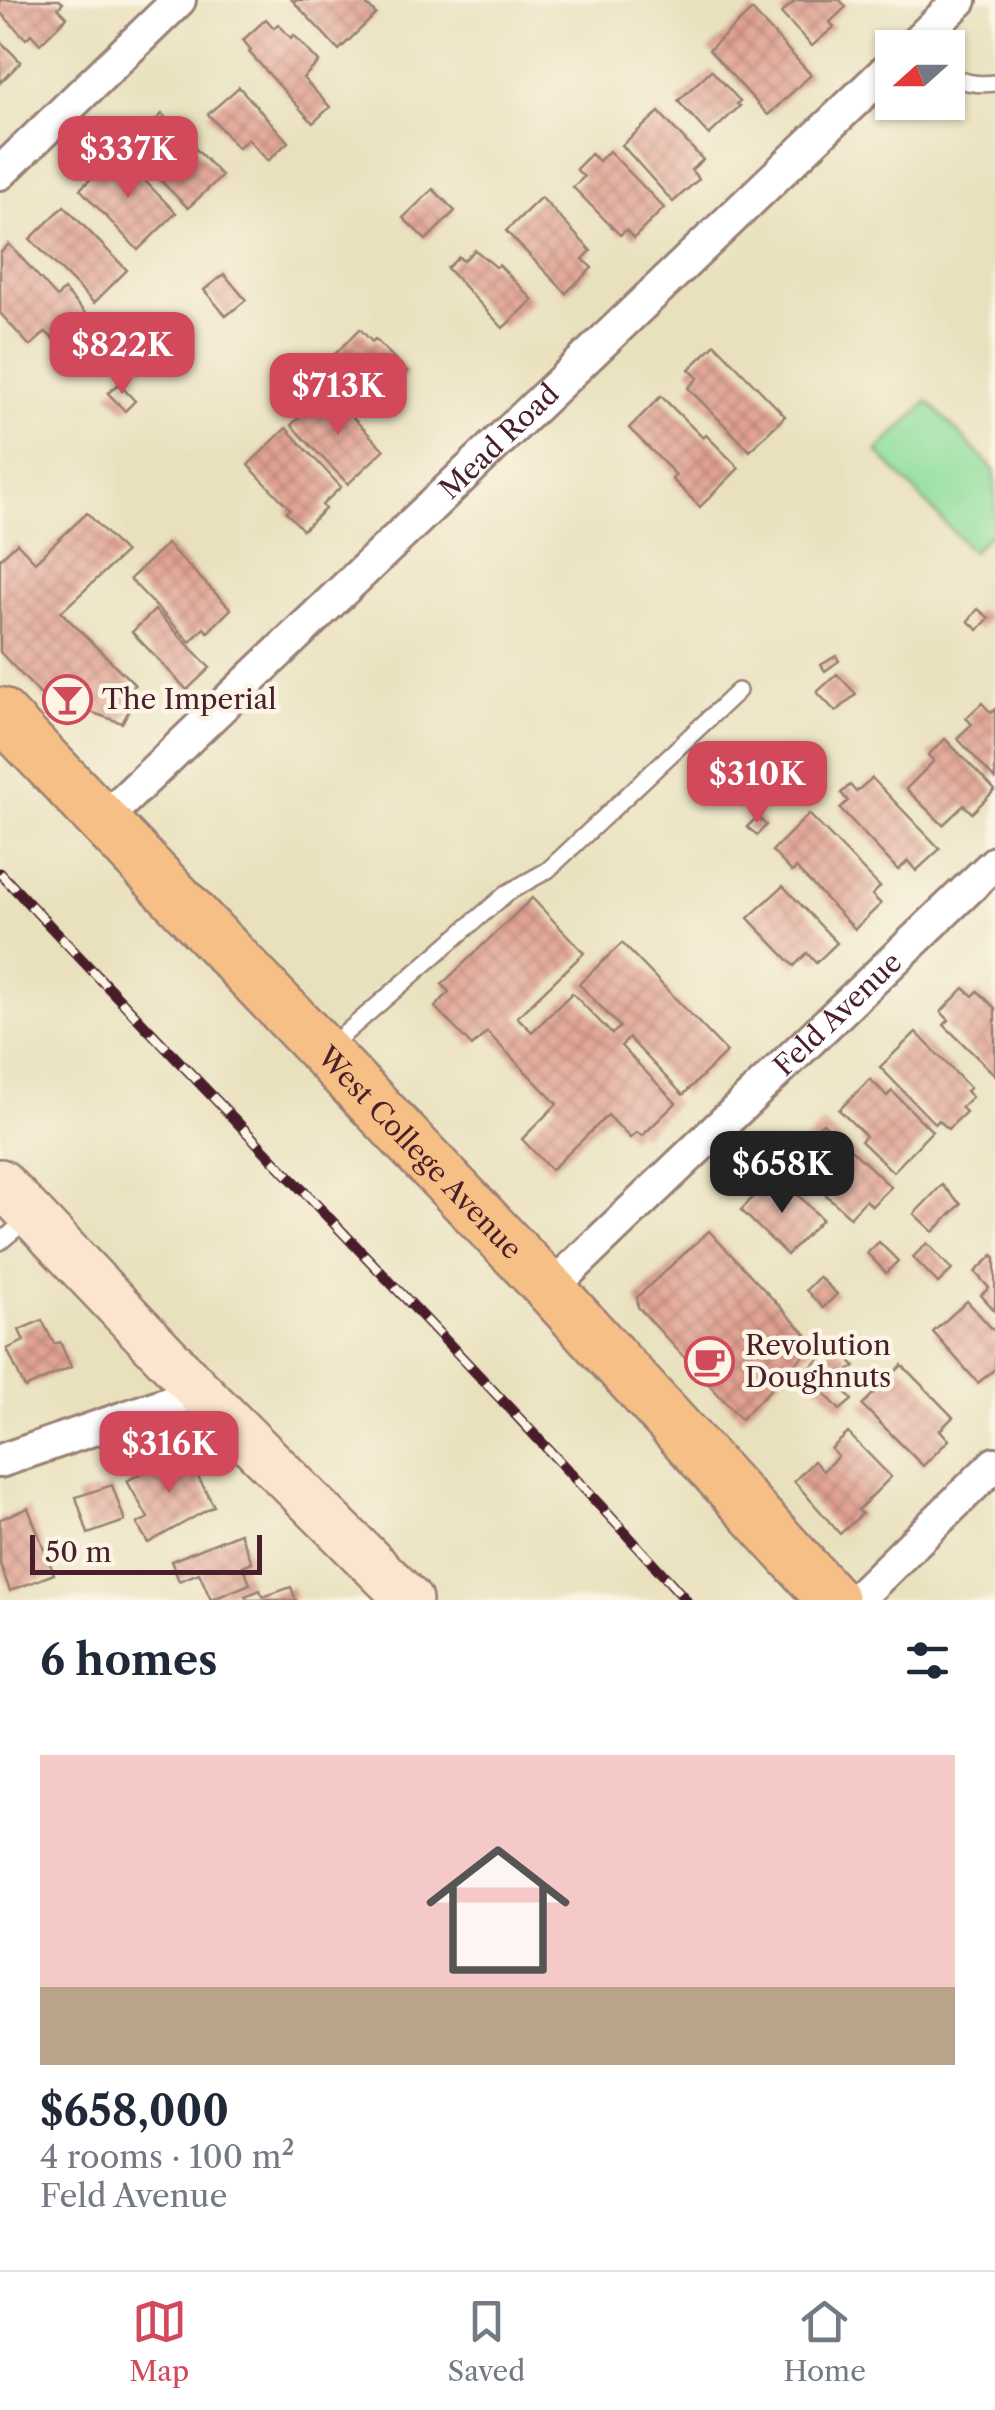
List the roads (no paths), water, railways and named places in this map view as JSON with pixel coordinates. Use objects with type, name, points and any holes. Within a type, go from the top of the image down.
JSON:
[{"type":"main road","name":"West College Avenue","points":[[0,712],[550,1289],[833,1600]]},
{"type":"main road","points":[[0,1182],[16,1229],[197,1390],[409,1600]]},
{"type":"street","points":[[0,173],[179,0]]},
{"type":"street","name":"Mead Road","points":[[929,30],[960,0]]},
{"type":"street","name":"Mead Road","points":[[104,820],[875,83]]},
{"type":"street","name":"Feld Avenue","points":[[550,1289],[995,863]]},
{"type":"street","points":[[0,1461],[168,1404],[197,1390]]},
{"type":"street","points":[[856,1600],[995,1464]]},
{"type":"lane","points":[[965,82],[995,83]]},
{"type":"lane","points":[[324,1052],[507,893],[548,870],[738,691]]},
{"type":"railway","points":[[0,873],[431,1325],[686,1600]]},
{"type":"place","name":"The Imperial","points":[[67,699]]},
{"type":"place","name":"Revolution Doughnuts","points":[[710,1361]]}]
